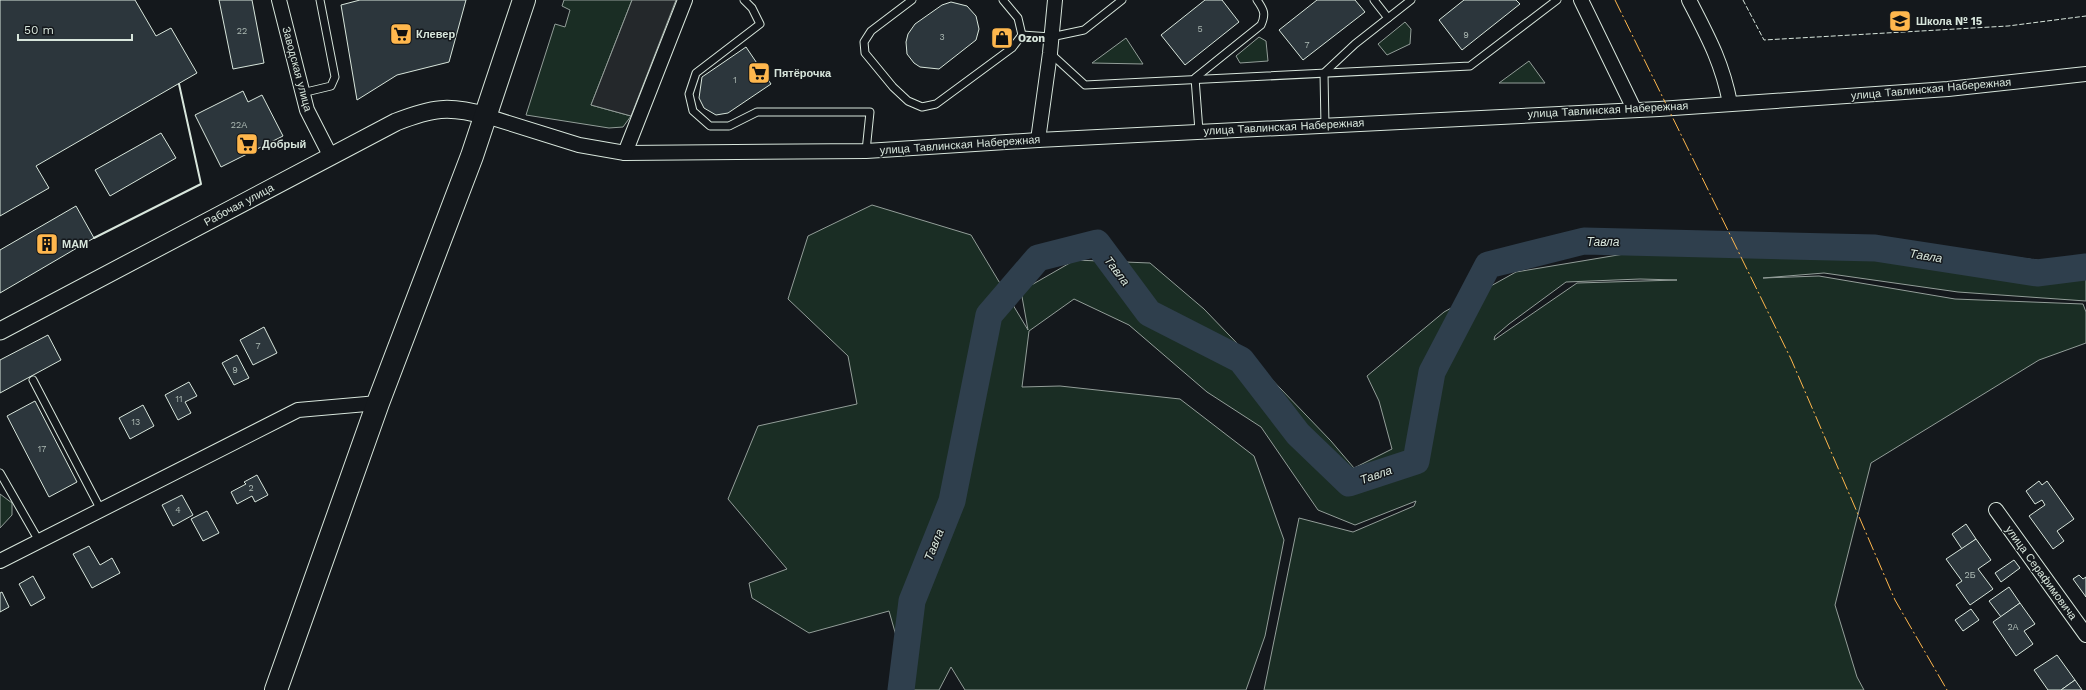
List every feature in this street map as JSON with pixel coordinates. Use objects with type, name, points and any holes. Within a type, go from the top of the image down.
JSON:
[{"type":"main road","points":[[276,690],[378,403],[486,116],[524,0]]},
{"type":"street","name":"Заводская улица","points":[[279,0],[307,110],[331,157]]},
{"type":"street","points":[[625,153],[685,0]]},
{"type":"street","points":[[1038,140],[1050,53],[1055,0]]},
{"type":"street","points":[[1581,0],[1634,109]]},
{"type":"street","points":[[1690,0],[1716,52],[1725,76],[1730,103]]},
{"type":"street","name":"улица Тавлинская Набережная","points":[[486,116],[579,145],[625,153],[866,151],[1199,131],[1325,126],[1730,103],[1948,89],[2086,74]]},
{"type":"street","name":"Рабочая улица","points":[[0,331],[396,122],[419,113],[440,108],[464,109],[486,116]]},
{"type":"street","points":[[0,561],[298,410],[378,403]]},
{"type":"street","name":"улица Серафимовича","points":[[1996,510],[2086,636]]},
{"type":"lane","points":[[302,93],[330,86],[335,76],[320,0]]},
{"type":"lane","points":[[744,0],[752,8],[760,24],[696,73],[689,94],[693,111],[710,126],[729,126],[757,112],[870,112],[866,151]]},
{"type":"lane","points":[[912,0],[871,31],[864,42],[865,53],[893,87],[908,101],[922,107],[936,104],[1012,48],[1022,34],[1018,18],[1002,0]]},
{"type":"lane","points":[[1022,34],[1051,37],[1084,30],[1122,0]]},
{"type":"lane","points":[[1195,78],[1261,25],[1265,16],[1264,9],[1257,0]]},
{"type":"lane","points":[[1374,0],[1388,18]]},
{"type":"lane","points":[[1325,126],[1324,73],[1350,48],[1411,0]]},
{"type":"lane","points":[[1050,53],[1085,84],[1470,66],[1557,0]]},
{"type":"lane","points":[[1195,78],[1199,131]]},
{"type":"lane","points":[[33,380],[101,510]]},
{"type":"lane","points":[[0,473],[39,541]]},
{"type":"green space","points":[[564,0],[632,0],[591,105],[631,116],[623,127],[609,128],[526,115],[555,24],[565,27],[570,10],[562,6]]},
{"type":"green space","points":[[1405,22],[1411,29],[1410,44],[1387,55],[1378,44]]},
{"type":"green space","points":[[1259,37],[1266,41],[1268,61],[1240,63],[1236,56]]},
{"type":"green space","points":[[1126,38],[1143,64],[1092,63]]},
{"type":"green space","points":[[1529,61],[1545,83],[1499,83]]},
{"type":"green space","points":[[872,205],[971,235],[1028,330],[1021,291],[1075,260],[1150,263],[1204,309],[1331,441],[1354,468],[1392,449],[1379,401],[1367,376],[1444,312],[1516,272],[1624,254],[1795,234],[1934,247],[2086,268],[2086,301],[1958,292],[1824,273],[1763,278],[1819,276],[1955,299],[2083,304],[2086,312],[2086,343],[2039,360],[1871,463],[1835,605],[1857,677],[1864,690],[1264,690],[1299,518],[1353,532],[1414,506],[1416,501],[1355,525],[1318,510],[1261,427],[1207,392],[1129,325],[1074,299],[1029,331],[1022,387],[1060,386],[1180,399],[1254,456],[1284,540],[1265,636],[1246,690],[965,690],[951,667],[939,690],[892,690],[910,685],[889,611],[809,633],[752,598],[749,583],[787,569],[728,499],[758,426],[857,404],[848,356],[788,299],[808,236]],"holes":[[[1640,279],[1677,280],[1577,283],[1494,340],[1495,336],[1509,324],[1566,282]]]},
{"type":"green space","points":[[0,494],[12,503],[12,515],[0,528]]},
{"type":"shaded area","points":[[632,0],[676,0],[631,116],[591,105]]},
{"type":"building","points":[[0,0],[135,0],[156,36],[171,28],[197,73],[36,166],[49,188],[0,216]]},
{"type":"building","points":[[219,0],[252,0],[264,63],[233,69]]},
{"type":"building","name":"Клевер","points":[[360,0],[466,0],[449,62],[397,75],[357,100],[341,5]]},
{"type":"building","points":[[1205,0],[1222,0],[1239,22],[1185,65],[1161,35]]},
{"type":"building","points":[[1317,0],[1355,0],[1365,12],[1303,60],[1279,30]]},
{"type":"building","points":[[1464,0],[1516,0],[1520,4],[1462,50],[1439,20]]},
{"type":"building","points":[[951,2],[967,6],[976,16],[979,29],[976,40],[939,69],[920,67],[914,63],[907,54],[906,42],[908,34],[915,24],[942,5]]},
{"type":"building","points":[[746,47],[771,84],[728,113],[716,115],[704,108],[699,98],[702,77]]},
{"type":"building","points":[[243,91],[248,102],[262,95],[283,136],[221,167],[195,115]]},
{"type":"building","points":[[161,133],[176,158],[110,196],[95,170]]},
{"type":"building","name":"МАМ","points":[[76,206],[94,238],[0,293],[0,250]]},
{"type":"building","points":[[264,327],[277,353],[253,365],[240,340]]},
{"type":"building","points":[[48,335],[61,360],[0,393],[0,360]]},
{"type":"building","points":[[237,355],[249,378],[234,385],[222,363]]},
{"type":"building","points":[[189,382],[197,396],[185,402],[191,413],[178,420],[165,395]]},
{"type":"building","points":[[35,401],[77,482],[49,497],[7,416]]},
{"type":"building","points":[[143,405],[154,426],[130,439],[119,418]]},
{"type":"building","points":[[257,475],[268,495],[255,502],[252,496],[237,504],[231,492],[246,484],[244,482]]},
{"type":"building","points":[[2039,481],[2042,485],[2047,481],[2074,519],[2057,531],[2064,541],[2053,549],[2029,516],[2045,505],[2042,500],[2035,504],[2026,491]]},
{"type":"building","points":[[182,495],[193,515],[173,526],[162,505]]},
{"type":"building","points":[[207,511],[219,533],[203,541],[191,519]]},
{"type":"building","points":[[1966,524],[1976,539],[1962,549],[1952,534]]},
{"type":"building","points":[[1976,539],[1991,560],[1978,569],[1993,589],[1970,605],[1956,585],[1962,581],[1946,559]]},
{"type":"building","points":[[89,546],[100,565],[112,558],[120,573],[92,588],[73,554]]},
{"type":"building","points":[[2014,560],[2020,568],[2001,582],[1995,573]]},
{"type":"building","points":[[2079,575],[2083,579],[2086,577],[2086,597],[2073,579]]},
{"type":"building","points":[[33,576],[45,598],[31,606],[19,584]]},
{"type":"building","points":[[2009,587],[2020,603],[2001,617],[1989,601]]},
{"type":"building","points":[[2,592],[9,607],[0,612],[0,593]]},
{"type":"building","points":[[2020,603],[2035,624],[2024,631],[2033,644],[2016,656],[1993,622]]},
{"type":"building","points":[[1971,609],[1979,620],[1963,631],[1955,620]]},
{"type":"building","points":[[2057,655],[2075,680],[2061,690],[2048,690],[2034,670]]},
{"type":"building","points":[[2075,680],[2082,690],[2061,690]]},
{"type":"waterway","name":"Тавла","points":[[901,690],[912,601],[952,501],[989,315],[1038,258],[1097,243],[1149,313],[1241,360],[1298,434],[1349,483],[1416,461],[1432,372],[1488,265],[1584,241],[1875,248],[2037,273],[2086,267]]},
{"type":"fence","points":[[1743,0],[1764,40],[2008,26],[2086,16]]},
{"type":"wall","points":[[94,238],[201,184],[179,84]]},
{"type":"power","points":[[1615,0],[1791,359],[1895,600],[1947,690]]},
{"type":"place","name":"Школа № 15","points":[[1900,21]]},
{"type":"place","name":"Клевер","points":[[401,34]]},
{"type":"place","name":"Ozon","points":[[1002,38]]},
{"type":"place","name":"Пятёрочка","points":[[759,73]]},
{"type":"place","name":"Добрый","points":[[247,144]]},
{"type":"place","name":"МАМ","points":[[47,244]]}]
